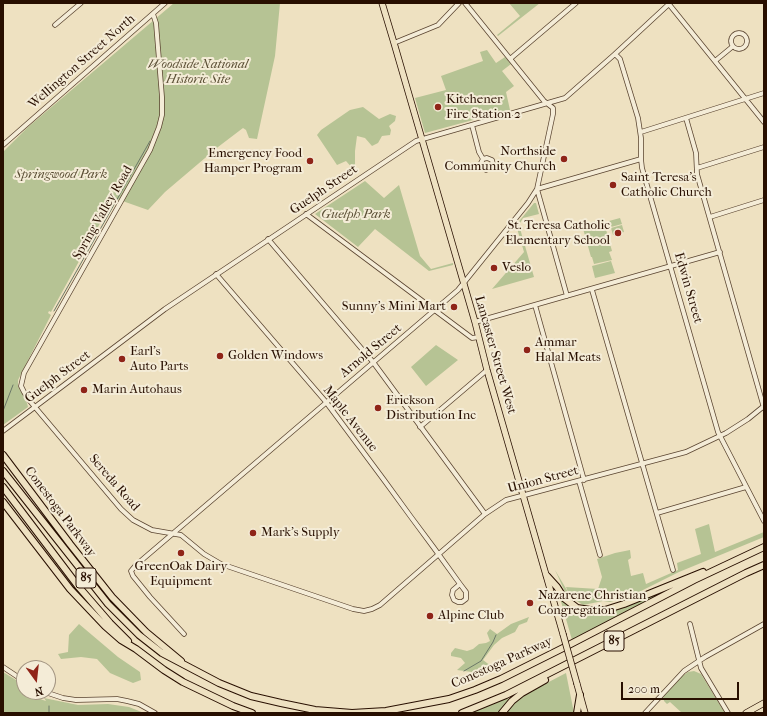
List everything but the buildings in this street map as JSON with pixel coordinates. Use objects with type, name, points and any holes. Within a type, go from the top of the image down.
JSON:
[{"type":"highway","name":"Conestoga Parkway","points":[[3,455],[112,597],[146,632],[186,666]]},
{"type":"highway","name":"Conestoga Parkway","points":[[3,471],[108,604],[145,640],[162,653],[219,683],[251,696],[315,710],[352,713],[386,711],[449,699],[501,679],[694,580],[764,547]]},
{"type":"highway","name":"85","points":[[3,487],[78,586],[110,623],[136,649]]},
{"type":"highway","name":"85","points":[[3,502],[70,589],[105,626],[121,640],[183,682],[233,706],[252,713]]},
{"type":"highway","points":[[547,576],[564,598],[577,608],[605,610],[624,604],[716,566],[733,561]]},
{"type":"highway","name":"85","points":[[462,713],[506,695],[746,572],[764,566]]},
{"type":"highway","points":[[502,713],[512,701],[522,693],[610,643]]},
{"type":"highway","points":[[577,713],[580,695]]},
{"type":"main road","name":"Lancaster Street West","points":[[382,3],[475,322],[487,370],[524,495],[585,713]]},
{"type":"main road","points":[[746,713],[764,703]]},
{"type":"street","points":[[56,25],[81,3]]},
{"type":"street","name":"Wellington Street North","points":[[3,143],[165,3]]},
{"type":"street","points":[[394,43],[438,25],[459,3]]},
{"type":"street","points":[[465,3],[544,101],[548,103]]},
{"type":"street","points":[[669,3],[764,122]]},
{"type":"street","name":"Guelph Street","points":[[3,431],[165,309],[416,141],[548,103],[569,95],[669,3]]},
{"type":"street","points":[[510,58],[574,4]]},
{"type":"street","name":"Spring Valley Road","points":[[35,407],[24,392],[22,386],[24,373],[150,150],[159,127],[162,115],[162,97],[156,23],[153,14]]},
{"type":"street","points":[[737,33],[742,33],[747,40],[747,44],[740,50],[732,47],[730,38],[737,33]]},
{"type":"street","points":[[715,61],[732,47]]},
{"type":"street","name":"Edwin Street","points":[[615,54],[620,59],[641,132],[640,159],[642,168],[720,436],[764,521]]},
{"type":"street","points":[[641,132],[764,93]]},
{"type":"street","name":"Arnold Street","points":[[184,634],[150,597],[133,576],[131,570],[136,564],[458,290],[528,203],[537,188],[553,114],[553,108],[548,103]]},
{"type":"street","points":[[686,118],[696,153],[697,174],[764,407]]},
{"type":"street","points":[[472,125],[479,152],[483,159]]},
{"type":"street","points":[[697,168],[764,147]]},
{"type":"street","points":[[567,296],[537,188],[640,159]]},
{"type":"street","points":[[710,217],[764,200]]},
{"type":"street","points":[[306,214],[472,338],[479,337]]},
{"type":"street","points":[[268,239],[373,362],[485,514]]},
{"type":"street","points":[[475,322],[592,290],[720,252]]},
{"type":"street","name":"Maple Avenue","points":[[216,274],[326,402],[466,592],[466,599],[462,602],[454,600],[452,595],[454,590],[460,584]]},
{"type":"street","points":[[592,290],[642,464],[658,513],[673,570]]},
{"type":"street","points":[[535,305],[584,480]]},
{"type":"street","points":[[420,427],[487,370]]},
{"type":"street","name":"Sereda Road","points":[[35,407],[121,509],[133,520],[152,530],[181,535],[204,554],[221,564],[328,601]]},
{"type":"street","name":"Union Street","points":[[328,601],[364,611],[372,609],[380,605],[485,514],[506,500],[686,452],[720,436],[748,419],[764,407]]},
{"type":"street","points":[[579,481],[600,555]]},
{"type":"street","points":[[658,513],[746,487]]},
{"type":"street","points":[[690,624],[701,668],[728,713]]},
{"type":"street","points":[[645,713],[684,671],[764,624]]},
{"type":"street","points":[[3,667],[16,676]]},
{"type":"street","points":[[56,696],[76,700],[127,700],[139,704],[155,713]]},
{"type":"green space","points":[[174,3],[280,3],[275,56],[257,139],[249,138],[246,130],[243,128],[165,192],[148,210],[114,198],[51,312],[49,311],[48,313],[51,315],[18,380],[18,386],[28,407],[3,425],[3,152],[28,127]]},
{"type":"green space","points":[[509,3],[540,3],[498,36],[497,35],[520,16]]},
{"type":"green space","points":[[487,50],[496,63],[505,57],[511,64],[502,71],[514,86],[506,92],[510,110],[425,133],[415,98],[446,90],[441,76],[483,61],[480,52]]},
{"type":"green space","points":[[363,107],[379,119],[390,114],[396,116],[395,121],[389,126],[391,130],[390,135],[382,136],[378,143],[372,146],[365,138],[357,136],[355,166],[353,169],[346,161],[337,165],[317,135],[321,130],[350,110]]},
{"type":"green space","name":"Guelph Park","points":[[365,181],[384,198],[399,185],[420,256],[431,269],[453,263],[453,265],[429,271],[375,229],[358,247],[315,214]]},
{"type":"green space","points":[[534,203],[536,203],[539,214],[523,218],[519,225],[534,277],[492,289],[524,252],[516,225]]},
{"type":"green space","points":[[620,218],[622,224],[611,227],[609,221]]},
{"type":"green space","points":[[603,219],[612,251],[609,252],[612,260],[594,264],[582,225]]},
{"type":"green space","points":[[622,225],[624,232],[613,235],[611,228]]},
{"type":"green space","points":[[611,261],[615,273],[595,278],[592,266]]},
{"type":"green space","points":[[436,345],[458,360],[426,386],[411,367]]},
{"type":"green space","points":[[709,524],[715,552],[764,532],[764,537],[679,572],[629,597],[610,602],[603,601],[583,605],[566,594],[555,570],[568,592],[566,587],[598,589],[602,577],[597,559],[630,550],[631,558],[628,560],[631,576],[643,573],[646,584],[678,570],[677,563],[701,554],[695,529]]},
{"type":"green space","points":[[666,589],[668,591],[572,640],[560,598],[561,597],[573,608],[581,612],[600,614],[613,611]]},
{"type":"green space","points":[[529,617],[527,622],[519,625],[515,632],[502,638],[494,645],[483,660],[491,666],[487,672],[479,675],[472,672],[457,670],[465,663],[461,658],[451,656],[451,653],[455,648],[467,651],[473,649],[479,644],[490,641],[487,633],[490,629],[497,634],[511,624]]},
{"type":"green space","points":[[79,624],[118,657],[140,672],[141,680],[133,683],[110,673],[97,659],[81,657],[61,659],[58,654],[68,652],[69,635]]},
{"type":"green space","points":[[694,671],[701,674],[725,713],[682,713],[670,702],[667,704],[664,701],[663,696],[681,677],[688,672]]},
{"type":"green space","points":[[3,672],[16,680],[16,700],[54,700],[78,705],[108,704],[129,707],[144,713],[3,713]]},
{"type":"green space","points":[[566,673],[574,713],[505,713],[522,696]]},
{"type":"green space","points":[[508,698],[509,701],[499,713],[469,713]]},
{"type":"waterway","points":[[54,311],[150,141]]},
{"type":"waterway","points":[[3,411],[13,385]]},
{"type":"waterway","points":[[464,671],[481,661],[496,635]]},
{"type":"waterway","points":[[49,706],[49,713]]},
{"type":"place","name":"Kitchener Fire Station 2","points":[[438,107]]},
{"type":"place","name":"Northside Community Church","points":[[564,159]]},
{"type":"place","name":"Emergency Food Hamper Program","points":[[310,161]]},
{"type":"place","name":"Saint Teresa's Catholic Church","points":[[613,185]]},
{"type":"place","name":"St. Teresa Catholic Elementary School","points":[[618,233]]},
{"type":"place","name":"Veslo","points":[[494,268]]},
{"type":"place","name":"Sunny's Mini Mart","points":[[454,307]]},
{"type":"place","name":"Ammar Halal Meats","points":[[527,350]]},
{"type":"place","name":"Golden Windows","points":[[220,356]]},
{"type":"place","name":"Earl's Auto Parts","points":[[122,359]]},
{"type":"place","name":"Marin Autohaus","points":[[84,390]]},
{"type":"place","name":"Erickson Distribution Inc","points":[[378,408]]},
{"type":"place","name":"Mark's Supply","points":[[253,533]]},
{"type":"place","name":"GreenOak Dairy Equipment","points":[[181,553]]},
{"type":"place","name":"Nazarene Christian Congregation","points":[[530,603]]},
{"type":"place","name":"Alpine Club","points":[[430,616]]},
{"type":"park label","name":"Woodside National Historic Site","points":[[198,72]]},
{"type":"park label","name":"Springwood Park","points":[[61,175]]}]
